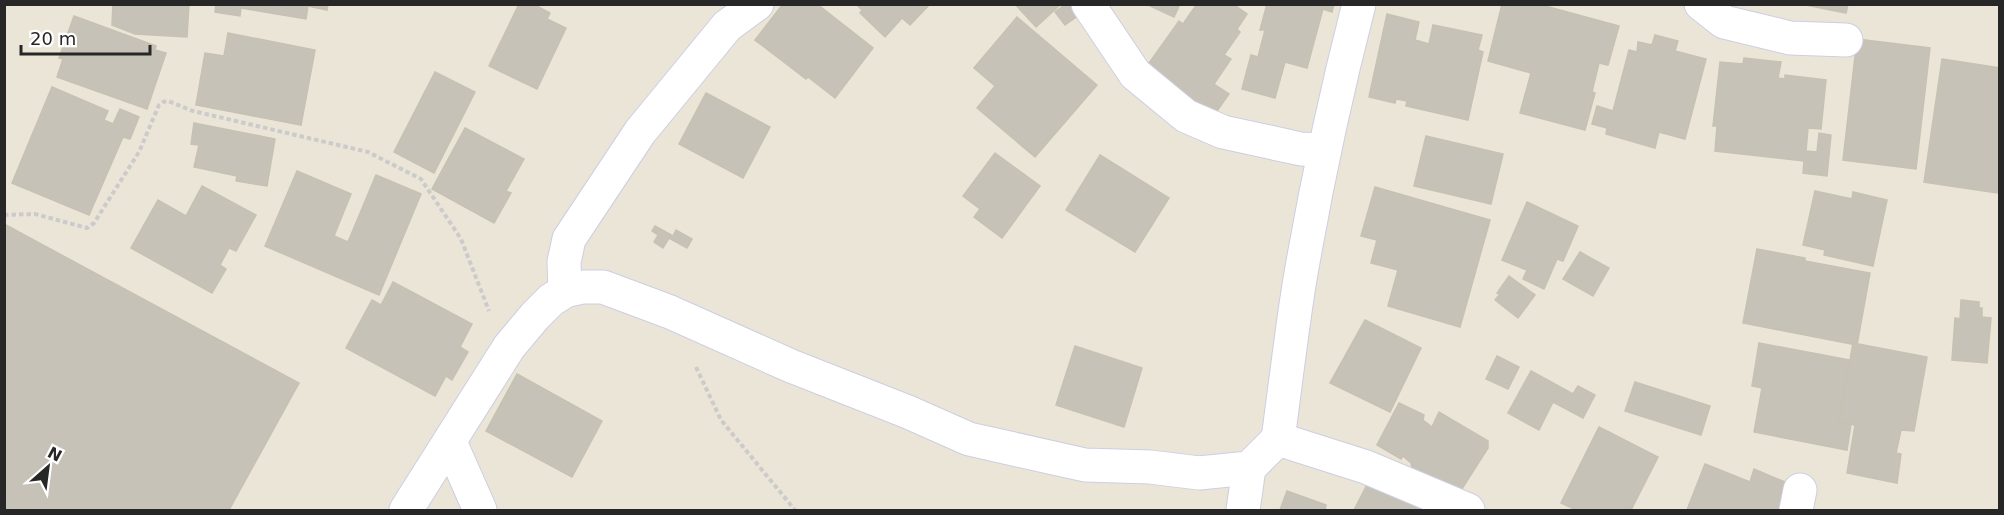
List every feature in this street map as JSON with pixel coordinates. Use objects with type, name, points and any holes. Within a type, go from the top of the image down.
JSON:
[{"type":"street","points":[[565,291],[564,262],[569,239],[640,132],[727,27],[757,4]]},
{"type":"street","points":[[1089,4],[1135,74],[1186,116],[1223,132],[1300,148],[1324,150]]},
{"type":"street","points":[[1243,510],[1249,468],[1278,439],[1299,288],[1324,150],[1359,4]]},
{"type":"street","points":[[1701,4],[1724,22],[1790,38],[1846,40]]},
{"type":"street","points":[[406,510],[509,347],[552,300],[565,291],[583,287],[603,287],[670,312],[791,366],[908,412],[969,439],[1085,465],[1150,467],[1199,473],[1249,468]]},
{"type":"street","points":[[1278,439],[1366,467],[1468,510]]},
{"type":"street","points":[[450,442],[480,510]]},
{"type":"path","points":[[4,215],[35,214],[87,228],[94,223],[139,153],[159,105],[168,101],[193,111],[368,152],[421,179],[460,239],[490,316],[509,347]]},
{"type":"path","points":[[696,366],[721,420],[795,510]]},
{"type":"building","points":[[113,4],[189,4],[187,37],[135,34],[112,25]]},
{"type":"building","points":[[216,4],[328,4],[327,10],[308,6],[306,19],[241,8],[240,16],[215,12]]},
{"type":"building","points":[[519,4],[533,4],[550,13],[547,19],[566,28],[537,89],[489,66]]},
{"type":"building","points":[[783,4],[817,4],[873,48],[835,98],[755,40]]},
{"type":"building","points":[[856,4],[930,4],[910,25],[902,18],[885,37],[860,13],[862,10]]},
{"type":"building","points":[[1015,4],[1061,4],[1036,27]]},
{"type":"building","points":[[1066,4],[1071,4],[1079,15],[1065,25],[1055,12]]},
{"type":"building","points":[[1146,4],[1180,4],[1174,17]]},
{"type":"building","points":[[1197,4],[1233,4],[1247,14],[1237,29],[1240,32],[1224,55],[1231,59],[1214,84],[1229,94],[1212,118],[1144,70],[1179,21],[1183,24]]},
{"type":"building","points":[[1267,4],[1334,4],[1332,12],[1323,9],[1307,68],[1285,62],[1275,98],[1242,89],[1251,55],[1258,57],[1265,30],[1260,30]]},
{"type":"building","points":[[1502,4],[1538,4],[1619,26],[1608,65],[1599,63],[1592,92],[1595,93],[1585,130],[1520,113],[1531,73],[1488,61]]},
{"type":"building","points":[[1801,4],[1848,4],[1846,13]]},
{"type":"building","points":[[1387,14],[1419,22],[1415,40],[1429,44],[1433,25],[1482,35],[1478,50],[1483,52],[1468,120],[1406,106],[1407,101],[1396,99],[1395,103],[1369,97]]},
{"type":"building","points":[[74,16],[156,46],[155,50],[166,53],[147,109],[57,77],[63,59],[59,58]]},
{"type":"building","points":[[1017,17],[1097,85],[1035,157],[977,108],[995,86],[974,68]]},
{"type":"building","points":[[228,33],[315,50],[301,125],[196,105],[205,53],[224,56]]},
{"type":"building","points":[[1655,35],[1678,41],[1675,51],[1706,59],[1685,139],[1659,132],[1655,148],[1606,134],[1607,128],[1592,124],[1597,106],[1613,111],[1629,50],[1637,52],[1638,42],[1652,45]]},
{"type":"building","points":[[1857,39],[1930,48],[1916,169],[1843,160]]},
{"type":"building","points":[[1744,58],[1781,62],[1778,78],[1785,79],[1785,75],[1826,80],[1821,129],[1808,128],[1806,151],[1817,152],[1819,133],[1831,135],[1827,176],[1803,173],[1804,161],[1715,151],[1717,126],[1713,126],[1720,62],[1743,64]]},
{"type":"building","points":[[1942,59],[2000,68],[2000,173],[1997,193],[1924,182]]},
{"type":"building","points":[[435,72],[475,92],[434,173],[394,152]]},
{"type":"building","points":[[52,87],[108,111],[104,120],[113,124],[120,109],[139,117],[130,139],[123,137],[89,215],[12,183]]},
{"type":"building","points":[[706,93],[770,127],[743,178],[679,144]]},
{"type":"building","points":[[194,123],[275,139],[267,186],[236,181],[237,176],[194,167],[199,145],[191,144]]},
{"type":"building","points":[[465,128],[524,159],[506,191],[511,193],[494,223],[432,189]]},
{"type":"building","points":[[1426,136],[1503,154],[1491,204],[1414,186]]},
{"type":"building","points":[[995,153],[1040,186],[1002,238],[974,217],[980,209],[963,196]]},
{"type":"building","points":[[1100,155],[1169,198],[1135,252],[1066,210]]},
{"type":"building","points":[[297,171],[351,194],[334,236],[348,242],[376,175],[421,194],[379,295],[265,246]]},
{"type":"building","points":[[202,186],[256,215],[236,251],[229,248],[220,265],[226,269],[212,293],[131,248],[158,200],[186,216]]},
{"type":"building","points":[[1375,187],[1490,220],[1460,327],[1388,306],[1398,270],[1371,263],[1377,240],[1361,236]]},
{"type":"building","points":[[1815,191],[1852,199],[1853,192],[1887,200],[1873,266],[1824,255],[1825,250],[1803,245]]},
{"type":"building","points":[[1527,202],[1578,226],[1563,261],[1557,259],[1544,289],[1523,279],[1527,270],[1502,260]]},
{"type":"building","points":[[4,224],[299,383],[229,510],[4,510]]},
{"type":"building","points":[[655,226],[673,236],[676,230],[692,239],[687,248],[669,238],[663,248],[654,242],[658,235],[652,231]]},
{"type":"building","points":[[1757,249],[1870,273],[1857,345],[1743,323]]},
{"type":"building","points":[[1580,252],[1609,268],[1593,296],[1563,279]]},
{"type":"building","points":[[1509,276],[1535,295],[1518,318],[1495,300]]},
{"type":"building","points":[[393,282],[472,324],[460,347],[468,352],[452,380],[446,376],[435,396],[346,348],[372,300],[381,305]]},
{"type":"building","points":[[1961,300],[1979,302],[1982,317],[1991,318],[1987,363],[1952,360],[1955,318],[1960,319]]},
{"type":"building","points":[[1365,320],[1421,348],[1390,412],[1330,383]]},
{"type":"building","points":[[1759,343],[1850,360],[1839,422],[1851,424],[1847,450],[1754,432],[1762,388],[1752,386]]},
{"type":"building","points":[[1853,343],[1927,357],[1914,431],[1901,430],[1896,453],[1901,454],[1897,483],[1847,473],[1855,425],[1839,422]]},
{"type":"building","points":[[1075,346],[1142,368],[1124,427],[1056,405]]},
{"type":"building","points":[[1497,356],[1519,367],[1508,389],[1486,379]]},
{"type":"building","points":[[1531,371],[1573,394],[1578,386],[1595,395],[1583,418],[1553,402],[1539,430],[1508,413]]},
{"type":"building","points":[[517,374],[602,421],[572,477],[486,431]]},
{"type":"building","points":[[1635,382],[1710,406],[1701,435],[1625,411]]},
{"type":"building","points":[[1399,403],[1424,415],[1423,420],[1432,427],[1439,412],[1488,441],[1488,448],[1458,495],[1412,467],[1403,456],[1401,459],[1377,445]]},
{"type":"building","points":[[1599,427],[1658,457],[1631,510],[1576,510],[1561,503]]},
{"type":"building","points":[[1705,464],[1750,482],[1754,469],[1792,485],[1782,510],[1687,510]]},
{"type":"building","points":[[1372,475],[1440,510],[1354,510]]},
{"type":"building","points":[[1287,491],[1326,505],[1325,510],[1280,510]]}]
